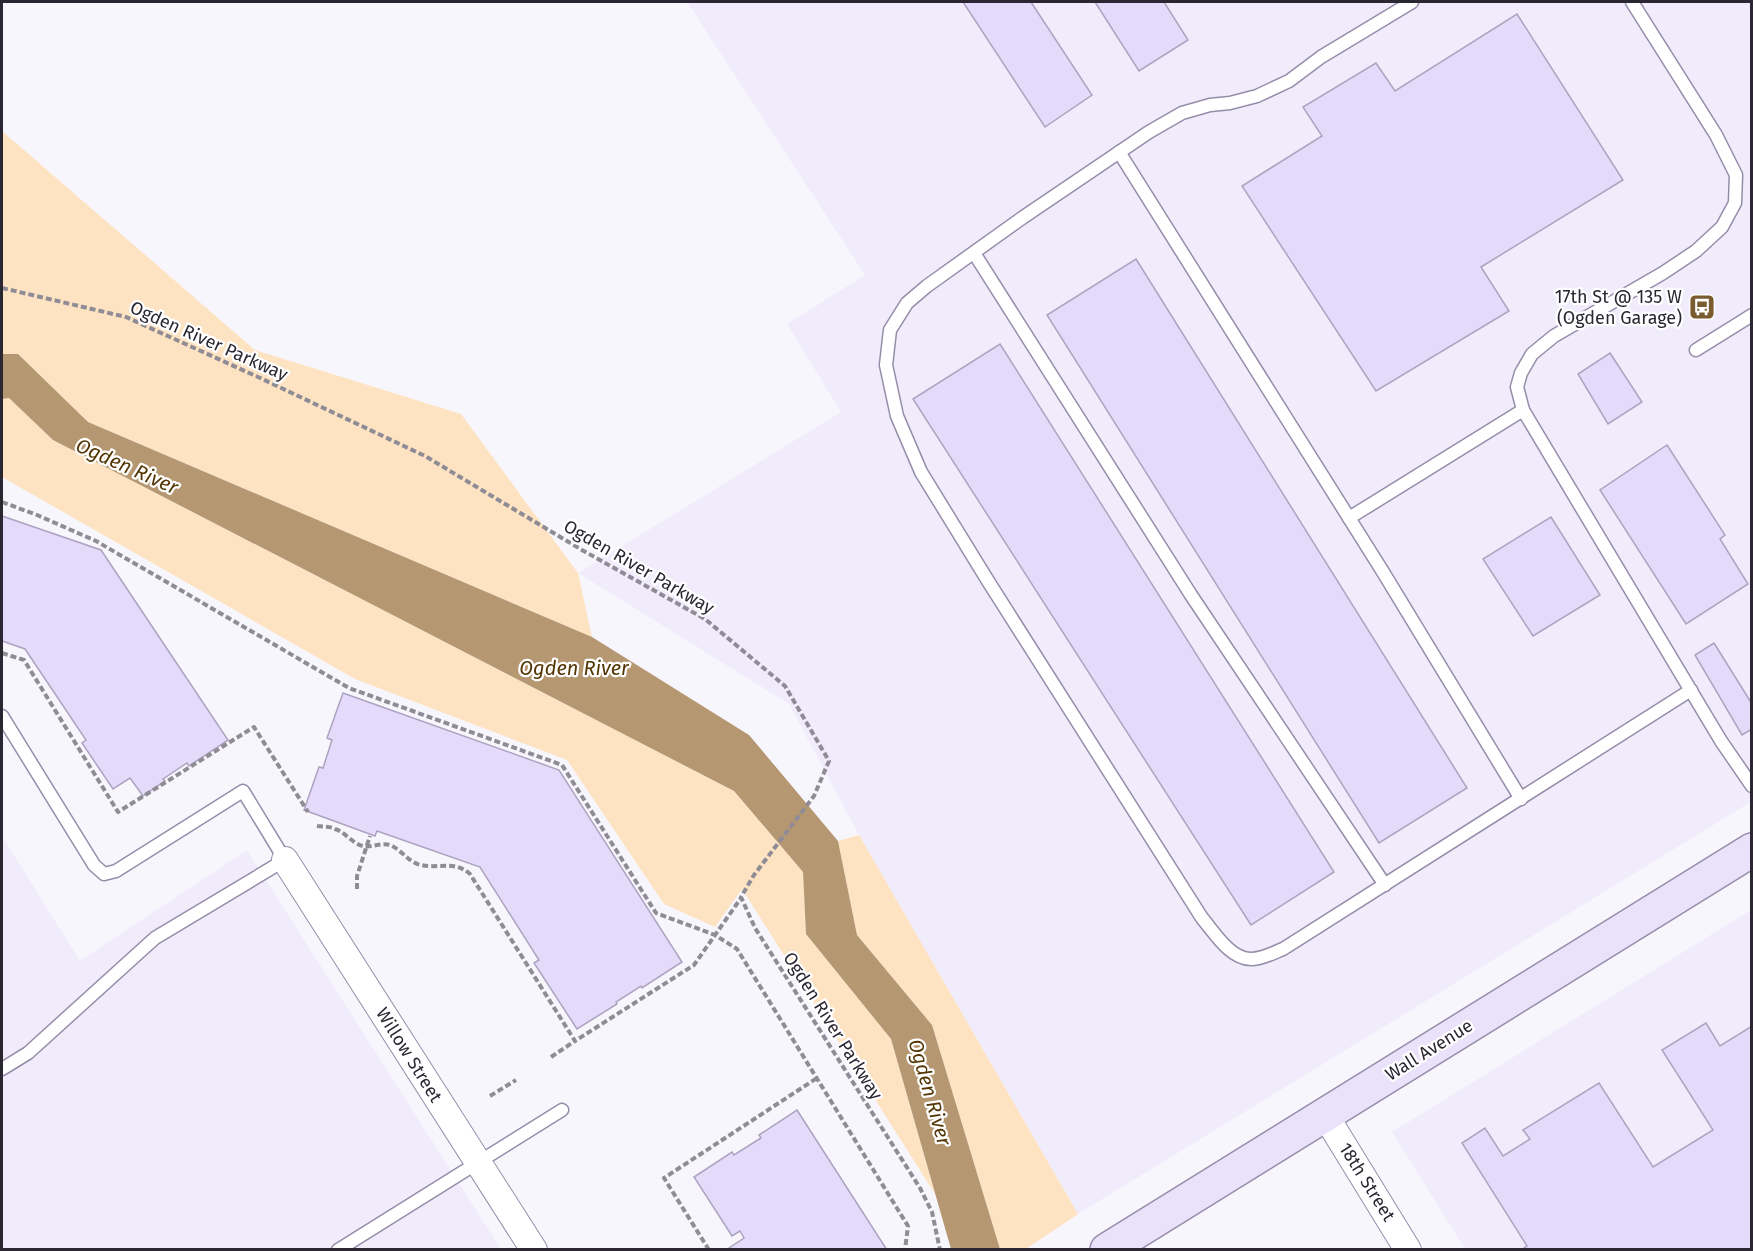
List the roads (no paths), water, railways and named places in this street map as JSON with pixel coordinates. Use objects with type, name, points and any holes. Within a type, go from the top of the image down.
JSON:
[{"type":"main road","name":"Wall Avenue","points":[[1107,1250],[1752,850]]},
{"type":"street","name":"Willow Street","points":[[285,860],[534,1250]]},
{"type":"street","name":"18th Street","points":[[1325,1115],[1408,1250]]},
{"type":"lane","points":[[1412,2],[1321,57],[1289,81],[1257,96],[1182,113],[1149,132],[927,286],[907,303],[890,330],[886,365],[897,416],[921,472],[988,581],[1202,918],[1230,950],[1239,956],[1250,959],[1283,949],[1691,690]]},
{"type":"lane","points":[[1632,2],[1716,135],[1736,175],[1735,203],[1722,227],[1696,251],[1663,273],[1554,336],[1532,354],[1516,387],[1523,410],[1721,741],[1752,786]]},
{"type":"lane","points":[[1119,152],[1349,518],[1521,799]]},
{"type":"lane","points":[[974,253],[1191,596],[1385,885]]},
{"type":"lane","points":[[1696,350],[1752,315]]},
{"type":"lane","points":[[1349,518],[1523,410]]},
{"type":"lane","points":[[2,716],[94,865],[104,874],[116,871],[243,791],[285,860],[155,938],[28,1053],[2,1069]]},
{"type":"lane","points":[[338,1250],[562,1110]]},
{"type":"water","name":"Ogden River","points":[[2,354],[18,354],[88,422],[592,637],[749,735],[838,841],[857,935],[932,1025],[1000,1249],[951,1249],[891,1039],[806,934],[803,872],[734,791],[53,440],[9,398],[2,399]]},
{"type":"place","name":"17th St @ 135 W (Ogden Garage)","points":[[1702,307]]}]
